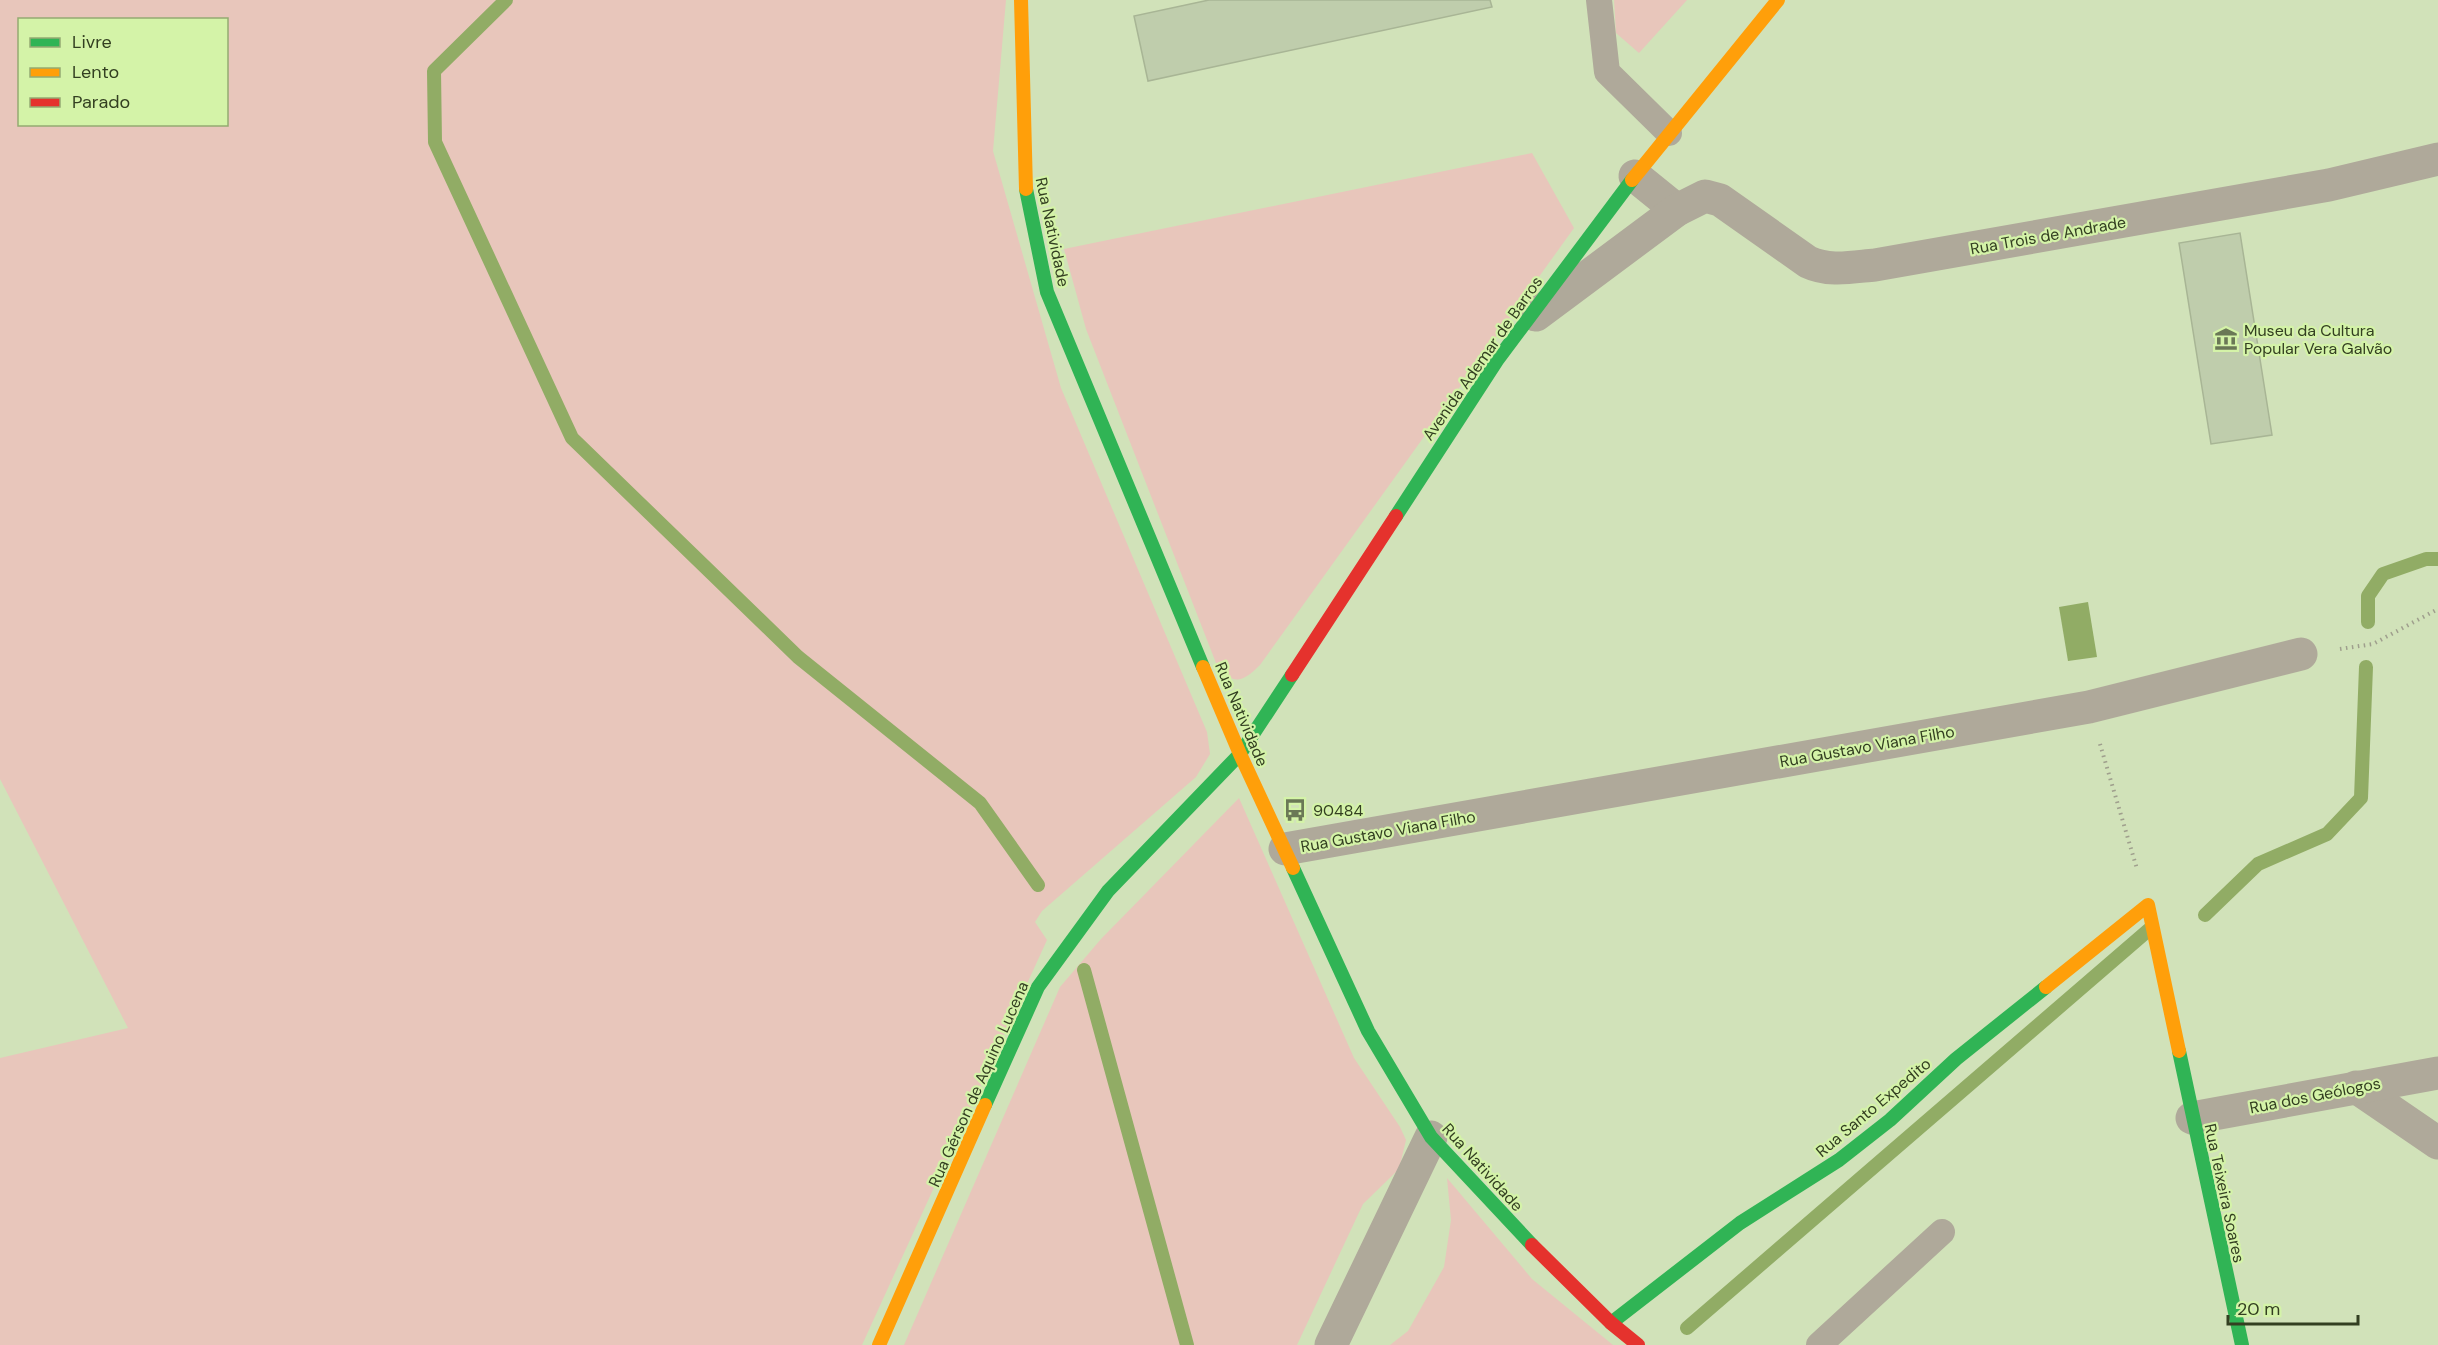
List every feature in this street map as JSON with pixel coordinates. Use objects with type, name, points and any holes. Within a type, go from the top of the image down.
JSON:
[{"type":"street","name":"Rua Natividade","points":[[1021,0],[1024,180],[1047,292],[1240,754],[1368,1031],[1431,1137],[1506,1219],[1611,1323],[1638,1345]]},
{"type":"street","name":"Avenida Ademar de Barros","points":[[1240,754],[1498,359],[1635,176],[1778,0]]},
{"type":"street","name":"Rua Trois de Andrade","points":[[1525,323],[1677,210],[1705,196],[1720,200],[1808,262],[1819,267],[1830,268],[1887,263],[2329,185],[2438,159]]},
{"type":"street","points":[[1635,176],[1677,210]]},
{"type":"street","name":"Rua Gustavo Viana Filho","points":[[1285,849],[2089,707],[2301,654]]},
{"type":"street","name":"Rua Gérson de Aquino Lucena","points":[[879,1345],[1038,987],[1108,891],[1240,754]]},
{"type":"street","name":"Rua Teixeira Soares","points":[[2148,905],[2241,1345]]},
{"type":"street","name":"Rua Santo Expedito","points":[[1611,1323],[1689,1260],[1740,1223],[1796,1190],[1839,1160],[1890,1120],[1956,1059],[2148,905]]},
{"type":"street","name":"Rua dos Geólogos","points":[[2192,1118],[2438,1073]]},
{"type":"street","points":[[2356,1087],[2438,1143]]},
{"type":"street","points":[[1331,1345],[1431,1137]]},
{"type":"lane","points":[[1599,0],[1607,72],[1669,133]]},
{"type":"lane","points":[[1819,1345],[1942,1232]]},
{"type":"path","points":[[2301,654],[2373,644],[2438,609]]},
{"type":"path","points":[[2089,707],[2148,905]]},
{"type":"shaded area","points":[[0,0],[1006,0],[993,151],[1061,388],[1207,732],[1210,754],[1196,777],[1042,911],[1035,922],[1047,940],[862,1345],[0,1345],[0,1058],[128,1028],[0,779]]},
{"type":"shaded area","points":[[1614,0],[1687,0],[1639,53],[1616,33]]},
{"type":"shaded area","points":[[1532,153],[1574,228],[1260,665],[1242,679],[1232,678],[1216,663],[1086,329],[1064,249]]},
{"type":"shaded area","points":[[2088,602],[2097,657],[2068,661],[2059,607]]},
{"type":"shaded area","points":[[1239,798],[1354,1058],[1400,1127],[1406,1140],[1399,1169],[1363,1204],[1297,1345],[904,1345],[1060,987],[1101,939]]},
{"type":"shaded area","points":[[1447,1178],[1532,1279],[1613,1345],[1390,1345],[1408,1331],[1444,1267],[1451,1220]]},
{"type":"building","points":[[1209,0],[1490,0],[1492,7],[1148,81],[1134,16]]},
{"type":"building","name":"Museu da Cultura Popular Vera Galvão","points":[[2240,233],[2272,435],[2211,444],[2179,243]]},
{"type":"waterway","points":[[506,0],[434,71],[435,142],[572,438],[798,657],[980,803],[1038,885]]},
{"type":"waterway","points":[[2368,622],[2368,596],[2383,574],[2426,559],[2438,559]]},
{"type":"waterway","points":[[2205,915],[2258,864],[2327,834],[2361,798],[2366,667]]},
{"type":"waterway","points":[[1687,1328],[2152,927]]},
{"type":"waterway","points":[[1084,970],[1187,1345]]},
{"type":"traffic: fast","points":[[1396,516],[1498,359],[1632,180]]},
{"type":"traffic: fast","points":[[1026,189],[1047,292],[1203,667]]},
{"type":"traffic: fast","points":[[985,1105],[1038,987],[1108,891],[1240,754],[1292,675]]},
{"type":"traffic: fast","points":[[1293,868],[1368,1031],[1431,1137],[1532,1245]]},
{"type":"traffic: fast","points":[[1611,1323],[1740,1223],[1839,1160],[1890,1120],[1956,1059],[2046,987]]},
{"type":"traffic: fast","points":[[2179,1051],[2242,1345]]},
{"type":"traffic: slow","points":[[1021,0],[1026,189]]},
{"type":"traffic: slow","points":[[1632,180],[1778,0]]},
{"type":"traffic: slow","points":[[1203,667],[1293,868]]},
{"type":"traffic: slow","points":[[2046,987],[2148,905],[2179,1051]]},
{"type":"traffic: slow","points":[[879,1345],[985,1105]]},
{"type":"traffic: jam","points":[[1292,675],[1396,516]]},
{"type":"traffic: jam","points":[[1532,1245],[1611,1323],[1638,1345]]},
{"type":"place","name":"Museu da Cultura Popular Vera Galvão","points":[[2226,339]]},
{"type":"place","name":"90484","points":[[1295,810]]}]
